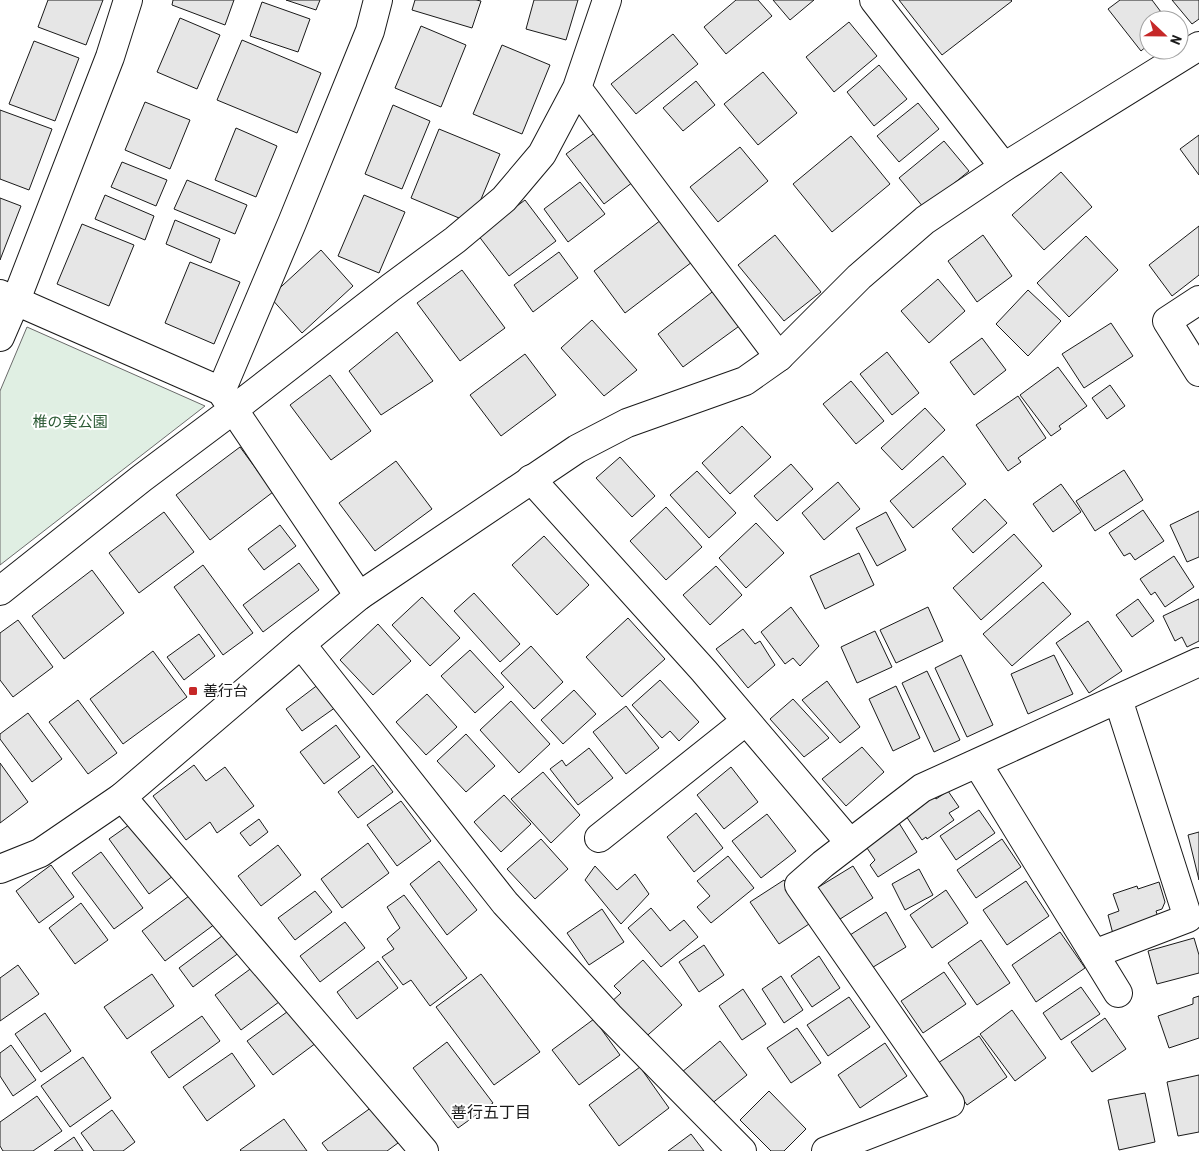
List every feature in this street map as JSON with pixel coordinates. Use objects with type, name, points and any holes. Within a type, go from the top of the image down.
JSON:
[{"type":"street","points":[[0,337],[8,297],[110,57],[128,0]]},
{"type":"street","points":[[227,400],[288,232],[370,32],[378,0]]},
{"type":"street","points":[[0,591],[142,478],[227,400],[390,288],[455,240],[504,199],[542,154],[576,88],[607,0]]},
{"type":"street","points":[[874,0],[1004,167]]},
{"type":"street","points":[[0,869],[40,853],[122,797],[359,596],[577,449],[627,423],[745,381],[779,357],[859,277],[925,220],[1004,167],[1199,46]]},
{"type":"street","points":[[576,88],[779,357]]},
{"type":"street","points":[[8,297],[227,400],[359,596]]},
{"type":"street","points":[[1199,300],[1167,321],[1199,372]]},
{"type":"street","points":[[531,480],[704,671],[850,843]]},
{"type":"street","points":[[301,644],[505,903],[609,1016],[742,1151]]},
{"type":"street","points":[[826,1151],[950,1103],[799,884],[922,788],[1199,662]]},
{"type":"street","points":[[1094,954],[1188,918],[1118,699]]},
{"type":"street","points":[[600,838],[746,720]]},
{"type":"street","points":[[977,763],[1118,993]]},
{"type":"street","points":[[122,797],[424,1151]]},
{"type":"green space","name":"椎の実公園","points":[[27,327],[205,406],[0,565],[0,391]]},
{"type":"building","points":[[48,0],[103,0],[86,45],[38,27]]},
{"type":"building","points":[[173,0],[234,0],[225,25],[172,5]]},
{"type":"building","points":[[286,0],[320,0],[316,10]]},
{"type":"building","points":[[415,0],[481,1],[472,28],[412,10]]},
{"type":"building","points":[[534,0],[578,0],[566,40],[526,29]]},
{"type":"building","points":[[736,0],[758,0],[772,16],[726,54],[704,27]]},
{"type":"building","points":[[773,0],[814,0],[790,20]]},
{"type":"building","points":[[899,0],[1011,0],[1012,1],[942,55]]},
{"type":"building","points":[[1120,0],[1152,0],[1160,10],[1139,10],[1139,48],[1108,9]]},
{"type":"building","points":[[1172,0],[1199,0],[1199,19],[1192,24],[1189,20],[1189,10],[1180,10]]},
{"type":"building","points":[[262,2],[310,19],[298,52],[250,36]]},
{"type":"building","points":[[180,18],[220,35],[197,89],[157,72]]},
{"type":"building","points":[[849,22],[877,56],[834,92],[806,57]]},
{"type":"building","points":[[421,26],[466,45],[441,107],[395,88]]},
{"type":"building","points":[[673,34],[698,64],[636,114],[611,84]]},
{"type":"building","points":[[242,40],[321,73],[297,133],[217,100]]},
{"type":"building","points":[[34,41],[79,58],[55,121],[9,104]]},
{"type":"building","points":[[502,45],[550,65],[522,134],[473,114]]},
{"type":"building","points":[[879,65],[907,99],[874,126],[847,92]]},
{"type":"building","points":[[763,72],[797,113],[758,145],[724,104]]},
{"type":"building","points":[[696,81],[715,105],[683,131],[663,108]]},
{"type":"building","points":[[145,102],[190,120],[170,169],[125,150]]},
{"type":"building","points":[[918,103],[939,129],[899,162],[877,136]]},
{"type":"building","points":[[393,105],[430,121],[402,189],[365,174]]},
{"type":"building","points":[[0,110],[52,129],[29,190],[0,179]]},
{"type":"building","points":[[236,128],[277,146],[256,197],[215,180]]},
{"type":"building","points":[[439,129],[500,154],[471,223],[411,198]]},
{"type":"building","points":[[596,132],[633,182],[604,204],[566,154]]},
{"type":"building","points":[[1199,135],[1199,175],[1180,149]]},
{"type":"building","points":[[851,136],[890,184],[832,232],[793,184]]},
{"type":"building","points":[[944,141],[969,171],[924,208],[899,178]]},
{"type":"building","points":[[740,147],[768,181],[718,222],[690,187]]},
{"type":"building","points":[[122,162],[167,180],[156,206],[111,187]]},
{"type":"building","points":[[1061,172],[1092,207],[1044,250],[1012,215]]},
{"type":"building","points":[[187,180],[247,205],[235,234],[174,209]]},
{"type":"building","points":[[580,182],[605,214],[568,242],[544,209]]},
{"type":"building","points":[[105,195],[154,216],[145,240],[95,219]]},
{"type":"building","points":[[364,195],[405,212],[379,273],[338,256]]},
{"type":"building","points":[[0,198],[21,206],[0,260]]},
{"type":"building","points":[[525,200],[556,241],[509,276],[478,235]]},
{"type":"building","points":[[175,220],[220,239],[211,263],[166,244]]},
{"type":"building","points":[[661,220],[692,262],[625,313],[594,271]]},
{"type":"building","points":[[82,224],[134,245],[109,306],[57,284]]},
{"type":"building","points":[[1199,226],[1199,275],[1172,296],[1149,265]]},
{"type":"building","points":[[775,235],[821,292],[784,321],[738,265]]},
{"type":"building","points":[[983,235],[1012,276],[977,302],[948,261]]},
{"type":"building","points":[[1086,236],[1118,270],[1069,317],[1037,283]]},
{"type":"building","points":[[321,250],[353,286],[302,333],[270,297]]},
{"type":"building","points":[[559,252],[578,278],[533,312],[514,285]]},
{"type":"building","points":[[190,262],[240,282],[214,344],[165,323]]},
{"type":"building","points":[[462,270],[505,328],[460,361],[417,303]]},
{"type":"building","points":[[938,279],[965,311],[929,343],[901,311]]},
{"type":"building","points":[[716,289],[742,324],[683,367],[658,334]]},
{"type":"building","points":[[1028,290],[1061,321],[1028,356],[996,324]]},
{"type":"building","points":[[592,320],[637,370],[604,396],[561,348]]},
{"type":"building","points":[[1111,323],[1133,356],[1084,388],[1062,354]]},
{"type":"building","points":[[397,332],[433,381],[381,415],[349,371]]},
{"type":"building","points":[[982,338],[1006,370],[974,395],[950,362]]},
{"type":"building","points":[[887,352],[919,393],[892,415],[860,374]]},
{"type":"building","points":[[525,354],[556,395],[501,436],[470,395]]},
{"type":"building","points":[[1058,367],[1087,406],[1059,426],[1061,429],[1051,436],[1020,395]]},
{"type":"building","points":[[330,375],[371,431],[331,460],[290,405]]},
{"type":"building","points":[[851,381],[884,421],[856,444],[823,404]]},
{"type":"building","points":[[1110,385],[1125,406],[1107,419],[1092,398]]},
{"type":"building","points":[[1018,396],[1046,438],[1018,458],[1021,462],[1008,471],[976,425]]},
{"type":"building","points":[[925,408],[945,430],[902,470],[881,448]]},
{"type":"building","points":[[742,426],[771,457],[730,494],[702,463]]},
{"type":"building","points":[[240,447],[273,492],[210,540],[176,495]]},
{"type":"building","points":[[943,456],[966,484],[913,528],[890,501]]},
{"type":"building","points":[[620,457],[655,496],[632,517],[596,478]]},
{"type":"building","points":[[396,461],[432,509],[375,551],[339,503]]},
{"type":"building","points":[[791,464],[813,489],[777,521],[754,496]]},
{"type":"building","points":[[1124,470],[1143,500],[1095,531],[1076,501]]},
{"type":"building","points":[[697,471],[736,513],[709,538],[670,495]]},
{"type":"building","points":[[838,482],[860,509],[824,540],[802,513]]},
{"type":"building","points":[[1061,484],[1081,512],[1053,532],[1033,504]]},
{"type":"building","points":[[985,499],[1007,523],[973,553],[952,529]]},
{"type":"building","points":[[666,507],[702,547],[666,580],[630,541]]},
{"type":"building","points":[[1143,510],[1164,541],[1135,560],[1130,553],[1124,556],[1109,533]]},
{"type":"building","points":[[1199,511],[1199,557],[1187,562],[1170,525]]},
{"type":"building","points":[[164,512],[194,552],[139,593],[109,553]]},
{"type":"building","points":[[886,512],[906,550],[877,566],[856,528]]},
{"type":"building","points":[[756,523],[784,553],[746,588],[719,558]]},
{"type":"building","points":[[280,525],[296,546],[264,570],[248,549]]},
{"type":"building","points":[[1014,534],[1042,566],[981,620],[953,588]]},
{"type":"building","points":[[544,536],[589,585],[557,615],[512,565]]},
{"type":"building","points":[[859,553],[874,585],[825,609],[810,576]]},
{"type":"building","points":[[1174,556],[1194,587],[1165,607],[1155,592],[1151,595],[1140,579]]},
{"type":"building","points":[[299,563],[319,590],[263,632],[243,605]]},
{"type":"building","points":[[203,565],[253,633],[223,655],[174,587]]},
{"type":"building","points":[[716,566],[742,595],[710,625],[683,595]]},
{"type":"building","points":[[92,570],[124,613],[64,659],[32,616]]},
{"type":"building","points":[[1043,582],[1071,614],[1012,666],[983,634]]},
{"type":"building","points":[[474,593],[520,644],[500,662],[454,611]]},
{"type":"building","points":[[422,597],[460,638],[430,666],[392,625]]},
{"type":"building","points":[[1138,599],[1154,621],[1132,637],[1116,615]]},
{"type":"building","points":[[1199,599],[1199,641],[1187,647],[1182,637],[1175,641],[1163,616]]},
{"type":"building","points":[[791,607],[819,646],[800,666],[793,658],[785,664],[761,632]]},
{"type":"building","points":[[928,607],[943,641],[896,663],[880,630]]},
{"type":"building","points":[[628,618],[665,659],[622,697],[586,657]]},
{"type":"building","points":[[18,620],[53,667],[13,697],[0,680],[0,633]]},
{"type":"building","points":[[1088,621],[1122,671],[1089,693],[1056,643]]},
{"type":"building","points":[[378,624],[411,661],[373,695],[340,660]]},
{"type":"building","points":[[743,629],[755,644],[760,641],[775,665],[748,688],[716,649]]},
{"type":"building","points":[[875,631],[892,667],[857,683],[841,647]]},
{"type":"building","points":[[199,634],[215,656],[184,680],[167,657]]},
{"type":"building","points":[[531,646],[563,682],[534,709],[501,673]]},
{"type":"building","points":[[470,650],[504,687],[475,713],[441,676]]},
{"type":"building","points":[[153,651],[187,697],[123,744],[90,699]]},
{"type":"building","points":[[961,655],[993,725],[967,737],[935,668]]},
{"type":"building","points":[[1054,655],[1073,694],[1028,714],[1011,674]]},
{"type":"building","points":[[927,671],[960,740],[934,752],[902,683]]},
{"type":"building","points":[[660,680],[699,722],[679,741],[670,731],[662,738],[632,705]]},
{"type":"building","points":[[827,681],[860,727],[840,743],[802,700]]},
{"type":"building","points":[[319,684],[336,707],[302,731],[286,709]]},
{"type":"building","points":[[896,686],[920,738],[893,751],[869,699]]},
{"type":"building","points":[[574,690],[596,714],[563,744],[541,720]]},
{"type":"building","points":[[427,694],[457,727],[426,755],[396,722]]},
{"type":"building","points":[[793,699],[829,738],[804,757],[770,719]]},
{"type":"building","points":[[78,700],[117,753],[88,774],[49,722]]},
{"type":"building","points":[[511,701],[550,744],[519,773],[480,730]]},
{"type":"building","points":[[626,706],[659,748],[626,774],[593,732]]},
{"type":"building","points":[[28,713],[62,759],[32,782],[0,739],[0,734]]},
{"type":"building","points":[[336,725],[360,757],[324,784],[300,752]]},
{"type":"building","points":[[466,734],[495,766],[466,792],[437,761]]},
{"type":"building","points":[[862,747],[884,772],[846,806],[822,779]]},
{"type":"building","points":[[589,748],[613,778],[578,805],[550,769],[562,760],[566,766]]},
{"type":"building","points":[[0,763],[28,802],[0,823]]},
{"type":"building","points":[[194,765],[206,781],[225,767],[254,806],[217,833],[210,822],[186,840],[153,796]]},
{"type":"building","points":[[373,765],[393,792],[358,818],[338,792]]},
{"type":"building","points":[[731,767],[758,802],[724,829],[697,795]]},
{"type":"building","points":[[543,772],[580,815],[551,843],[511,799]]},
{"type":"building","points":[[948,791],[959,807],[949,813],[954,820],[927,839],[926,837],[922,840],[904,813],[933,794],[936,799]]},
{"type":"building","points":[[504,795],[531,824],[501,852],[474,822]]},
{"type":"building","points":[[401,801],[431,841],[397,866],[367,825]]},
{"type":"building","points":[[979,810],[995,833],[956,860],[940,836]]},
{"type":"building","points":[[696,813],[723,848],[694,872],[667,837]]},
{"type":"building","points":[[767,814],[796,851],[761,878],[732,841]]},
{"type":"building","points":[[259,819],[268,832],[250,846],[240,833]]},
{"type":"building","points":[[136,820],[177,873],[149,894],[109,839]]},
{"type":"building","points":[[899,823],[917,852],[878,877],[870,865],[875,860],[865,845]]},
{"type":"building","points":[[1199,832],[1199,880],[1188,835]]},
{"type":"building","points":[[541,839],[568,869],[535,899],[507,869]]},
{"type":"building","points":[[1002,839],[1021,867],[976,898],[957,870]]},
{"type":"building","points":[[368,843],[389,873],[342,908],[321,879]]},
{"type":"building","points":[[278,845],[301,875],[261,906],[238,876]]},
{"type":"building","points":[[101,852],[143,908],[114,929],[72,873]]},
{"type":"building","points":[[728,856],[754,888],[711,923],[697,907],[710,896],[697,881]]},
{"type":"building","points":[[439,861],[477,910],[447,935],[410,884]]},
{"type":"building","points":[[51,865],[74,897],[39,923],[16,891]]},
{"type":"building","points":[[595,866],[617,890],[635,874],[649,894],[621,924],[585,880]]},
{"type":"building","points":[[853,866],[873,898],[837,921],[817,888]]},
{"type":"building","points":[[919,869],[933,895],[905,910],[892,884]]},
{"type":"building","points":[[784,880],[812,922],[779,944],[750,902]]},
{"type":"building","points":[[1026,881],[1049,916],[1007,945],[983,910]]},
{"type":"building","points":[[1159,882],[1165,902],[1162,909],[1156,911],[1158,917],[1113,934],[1108,915],[1119,911],[1113,894],[1137,886],[1138,889]]},
{"type":"building","points":[[197,890],[219,921],[165,961],[142,931]]},
{"type":"building","points":[[946,890],[968,923],[932,948],[910,915]]},
{"type":"building","points":[[315,891],[332,912],[295,940],[278,918]]},
{"type":"building","points":[[404,895],[467,978],[430,1006],[411,980],[403,985],[382,957],[394,949],[387,939],[400,928],[387,907]]},
{"type":"building","points":[[81,903],[108,940],[75,964],[49,928]]},
{"type":"building","points":[[651,908],[670,931],[684,920],[698,937],[661,967],[628,928]]},
{"type":"building","points":[[602,909],[624,942],[589,965],[567,933]]},
{"type":"building","points":[[886,912],[906,947],[870,969],[850,935]]},
{"type":"building","points":[[345,922],[365,948],[320,982],[300,956]]},
{"type":"building","points":[[1060,932],[1085,968],[1036,1002],[1012,965]]},
{"type":"building","points":[[226,933],[240,952],[193,987],[179,968]]},
{"type":"building","points":[[1194,938],[1199,955],[1199,973],[1157,984],[1148,951]]},
{"type":"building","points":[[981,940],[1010,983],[977,1005],[948,963]]},
{"type":"building","points":[[704,945],[724,975],[699,992],[679,962]]},
{"type":"building","points":[[819,956],[840,988],[812,1007],[791,976]]},
{"type":"building","points":[[643,960],[682,1005],[641,1041],[609,1004],[621,993],[614,986]]},
{"type":"building","points":[[378,961],[398,988],[357,1019],[337,992]]},
{"type":"building","points":[[257,964],[283,999],[241,1030],[215,995]]},
{"type":"building","points":[[18,965],[39,994],[0,1021],[0,978]]},
{"type":"building","points":[[944,972],[966,1004],[923,1033],[901,1001]]},
{"type":"building","points":[[152,974],[174,1006],[127,1039],[104,1007]]},
{"type":"building","points":[[481,974],[540,1052],[494,1085],[436,1007]]},
{"type":"building","points":[[781,976],[803,1010],[784,1023],[762,989]]},
{"type":"building","points":[[1081,987],[1100,1014],[1061,1040],[1043,1013]]},
{"type":"building","points":[[743,989],[766,1024],[742,1040],[719,1006]]},
{"type":"building","points":[[1199,996],[1199,1038],[1169,1048],[1158,1016],[1193,1004],[1193,998]]},
{"type":"building","points":[[849,997],[870,1027],[828,1056],[807,1025]]},
{"type":"building","points":[[291,1009],[316,1043],[273,1075],[247,1041]]},
{"type":"building","points":[[1012,1010],[1046,1058],[1015,1081],[980,1034]]},
{"type":"building","points":[[45,1013],[71,1051],[41,1072],[15,1034]]},
{"type":"building","points":[[202,1016],[220,1041],[169,1078],[151,1052]]},
{"type":"building","points":[[1105,1018],[1126,1049],[1092,1072],[1071,1042]]},
{"type":"building","points":[[594,1019],[620,1055],[579,1085],[552,1050]]},
{"type":"building","points":[[797,1028],[821,1063],[791,1083],[767,1048]]},
{"type":"building","points":[[979,1036],[1007,1077],[967,1105],[938,1063]]},
{"type":"building","points":[[720,1041],[747,1075],[710,1105],[682,1072]]},
{"type":"building","points":[[447,1042],[493,1103],[458,1128],[413,1068]]},
{"type":"building","points":[[885,1043],[907,1076],[860,1108],[838,1075]]},
{"type":"building","points":[[11,1045],[36,1080],[13,1096],[0,1076],[0,1053]]},
{"type":"building","points":[[232,1053],[255,1086],[207,1121],[183,1087]]},
{"type":"building","points":[[83,1057],[111,1098],[70,1127],[41,1086]]},
{"type":"building","points":[[640,1067],[669,1108],[619,1146],[589,1105]]},
{"type":"building","points":[[1199,1075],[1199,1132],[1178,1136],[1167,1082]]},
{"type":"building","points":[[769,1091],[806,1129],[784,1151],[771,1151],[740,1120]]},
{"type":"building","points":[[1145,1093],[1155,1142],[1119,1150],[1108,1100]]},
{"type":"building","points":[[37,1096],[62,1131],[33,1151],[3,1151],[0,1146],[0,1122]]},
{"type":"building","points":[[372,1107],[398,1143],[387,1151],[328,1151],[322,1143]]},
{"type":"building","points":[[112,1110],[135,1142],[123,1151],[94,1151],[81,1133]]},
{"type":"building","points":[[284,1119],[307,1151],[240,1150]]},
{"type":"building","points":[[691,1134],[704,1151],[668,1151]]},
{"type":"building","points":[[74,1137],[83,1151],[54,1151]]},
{"type":"place","name":"善行台","points":[[193,691]]},
{"type":"district","name":"善行五丁目","points":[[491,1112]]}]
